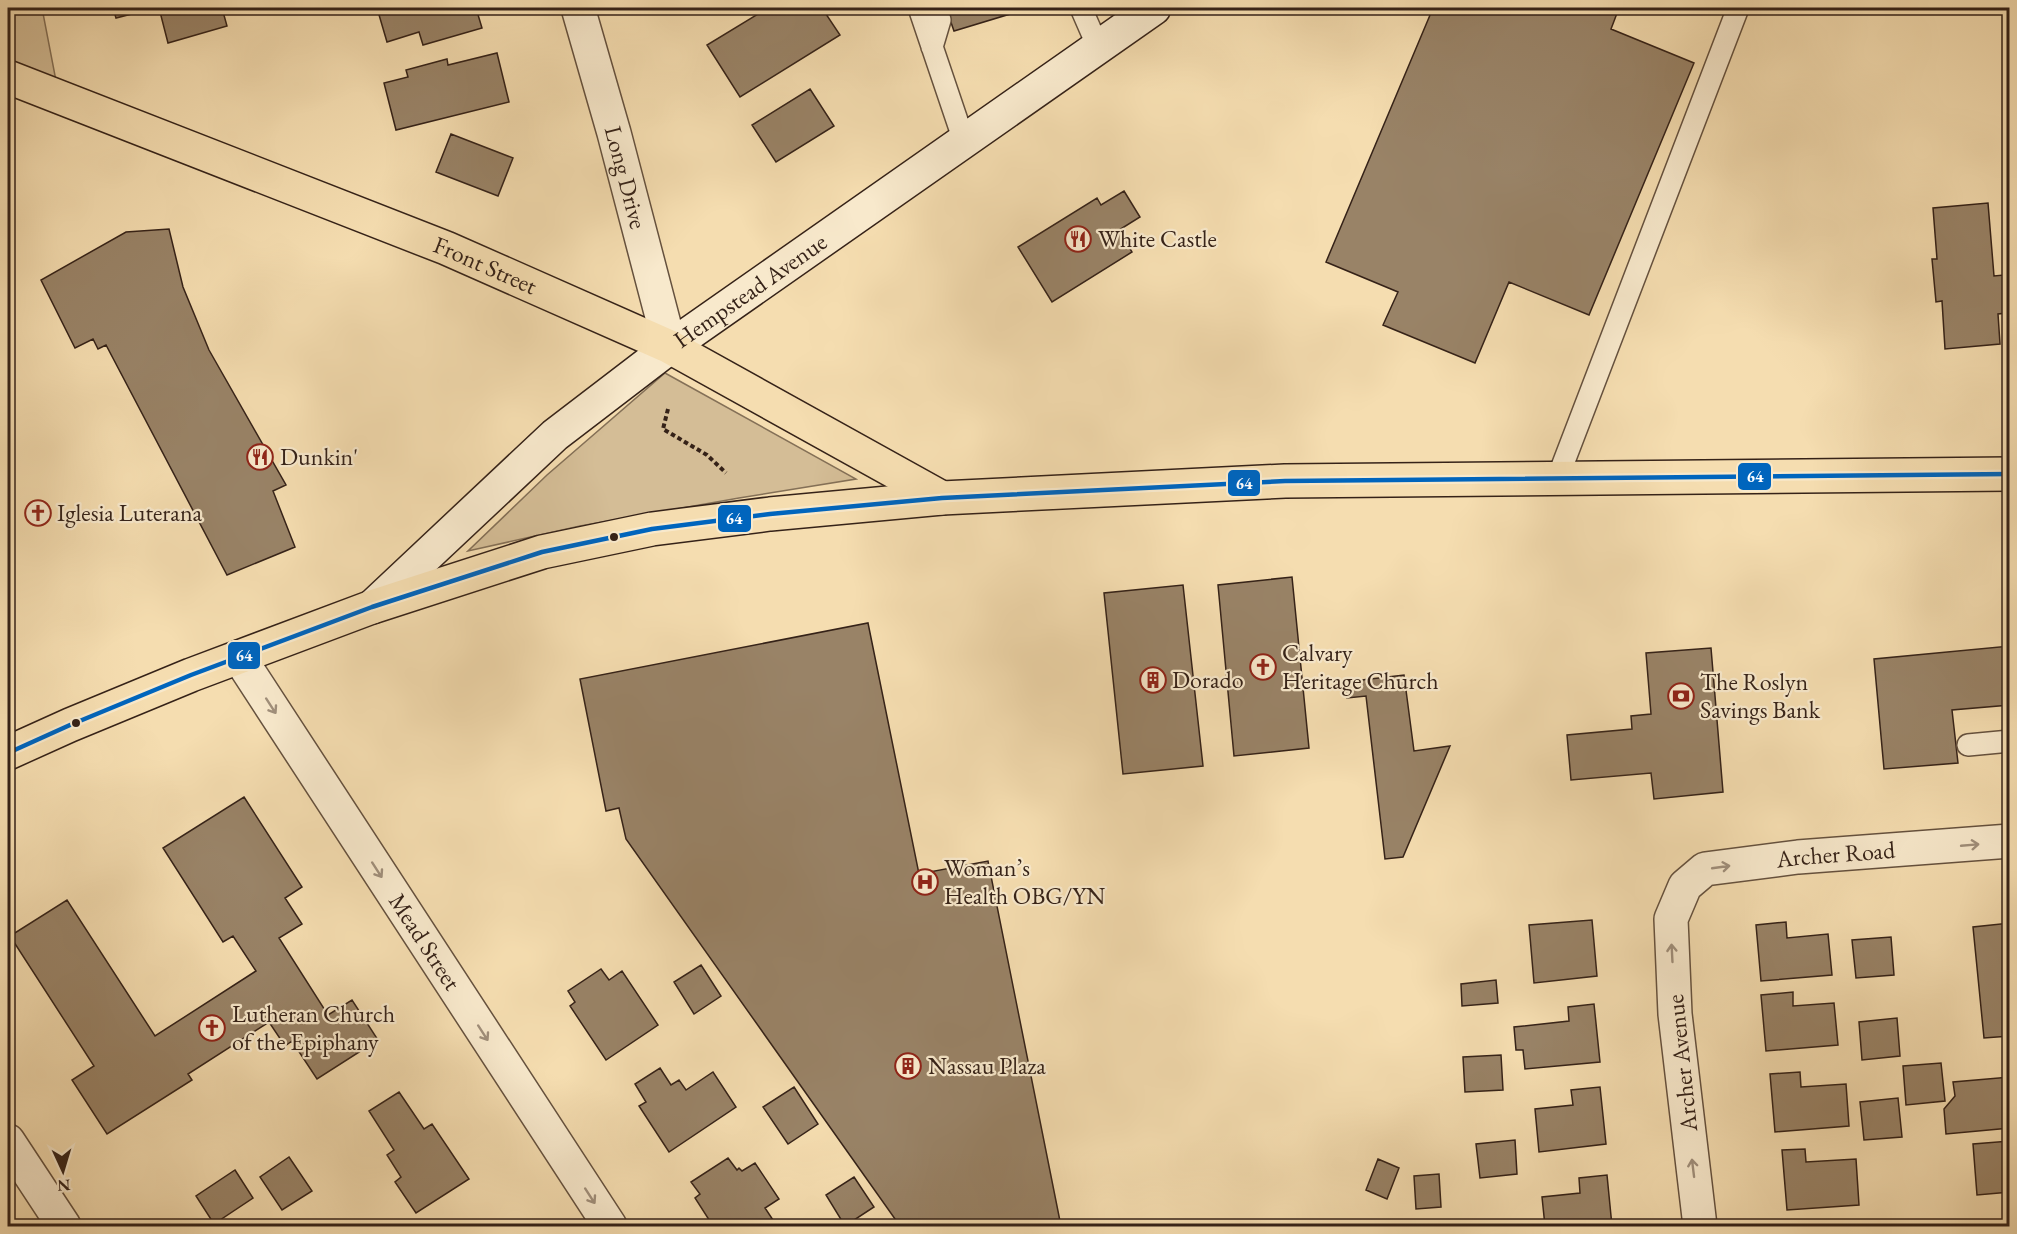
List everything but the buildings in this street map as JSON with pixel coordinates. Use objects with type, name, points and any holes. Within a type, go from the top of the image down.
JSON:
[{"type":"main road","name":"Front Street","points":[[8,77],[446,248],[670,347],[942,498]]},
{"type":"main road","points":[[8,753],[191,675],[372,607],[542,552],[652,529],[770,514],[942,498],[1285,481],[2010,474]]},
{"type":"street","name":"Long Drive","points":[[578,8],[614,133],[670,347]]},
{"type":"street","name":"Hempstead Avenue","points":[[372,607],[555,435],[670,347],[1154,8]]},
{"type":"street","name":"Mead Street","points":[[239,657],[610,1227]]},
{"type":"street","name":"Archer Road","points":[[1678,901],[1685,886],[1705,869],[1798,857],[2010,841]]},
{"type":"street","name":"Archer Avenue","points":[[1678,901],[1671,919],[1675,1014],[1700,1227]]},
{"type":"street","points":[[8,1141],[64,1227]]},
{"type":"lane","points":[[919,8],[963,141]]},
{"type":"lane","points":[[932,47],[940,20],[936,8]]},
{"type":"lane","points":[[1081,8],[1098,46]]},
{"type":"lane","points":[[1558,477],[1738,8]]},
{"type":"lane","points":[[1968,745],[2010,741]]},
{"type":"path","points":[[668,409],[663,429],[707,455],[726,473]]},
{"type":"shaded area","points":[[8,8],[42,8],[58,91],[8,72]]},
{"type":"shaded area","points":[[665,373],[856,479],[580,526],[468,551],[547,475]]},
{"type":"transit line","name":"64","points":[[8,753],[191,675],[372,607],[542,552],[652,529],[770,514],[942,498],[1285,481],[2010,474]]},
{"type":"place","name":"White Castle","points":[[1078,239]]},
{"type":"place","name":"Dunkin'","points":[[260,457]]},
{"type":"place","name":"Iglesia Luterana","points":[[38,513]]},
{"type":"place","name":"Calvary Heritage Church","points":[[1263,667]]},
{"type":"place","name":"Dorado","points":[[1153,680]]},
{"type":"place","name":"The Roslyn Savings Bank","points":[[1681,696]]},
{"type":"place","name":"Woman’s Health OBG/YN","points":[[925,882]]},
{"type":"place","name":"Lutheran Church of the Epiphany","points":[[212,1028]]},
{"type":"place","name":"Nassau Plaza","points":[[908,1066]]}]
